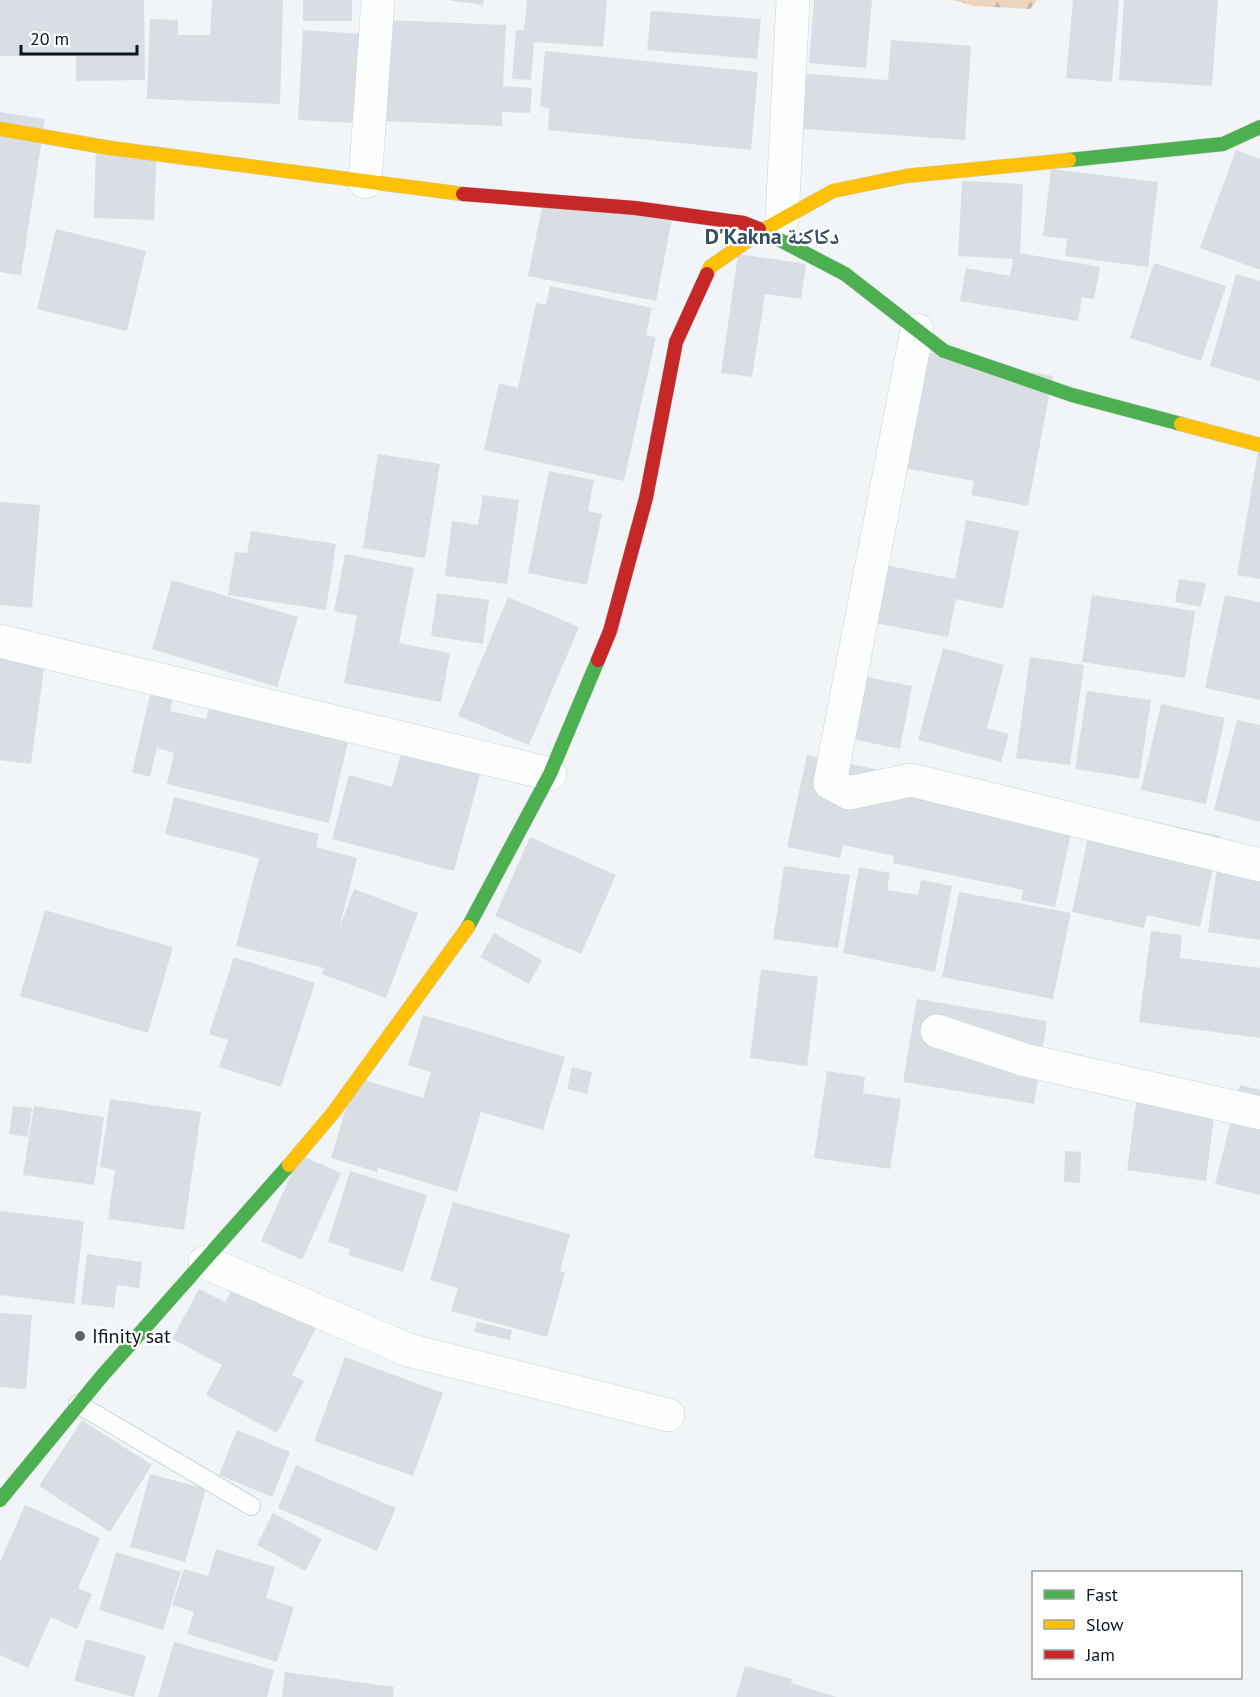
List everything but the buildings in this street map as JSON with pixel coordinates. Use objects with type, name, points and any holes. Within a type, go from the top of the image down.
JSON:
[{"type":"street","points":[[365,182],[378,0]]},
{"type":"street","points":[[772,224],[793,0]]},
{"type":"street","points":[[0,1500],[78,1404],[205,1262],[333,1113],[462,937],[550,774],[610,631],[646,498],[676,342],[710,267],[772,224],[833,191],[906,176],[1223,144],[1260,127]]},
{"type":"street","points":[[0,129],[110,148],[442,192],[635,208],[744,223],[772,224],[845,274],[944,351],[1061,391],[1260,445]]},
{"type":"street","points":[[917,330],[831,783],[849,793],[911,780],[1260,865]]},
{"type":"street","points":[[0,641],[550,774]]},
{"type":"street","points":[[937,1031],[1025,1060],[1260,1113]]},
{"type":"street","points":[[205,1262],[408,1350],[668,1415]]},
{"type":"lane","points":[[78,1404],[251,1506]]},
{"type":"green space","points":[[952,0],[1037,0],[1030,9],[974,6]]},
{"type":"traffic: fast","points":[[1069,160],[1223,144],[1260,127]]},
{"type":"traffic: fast","points":[[759,229],[845,274],[944,351],[1072,395],[1181,424]]},
{"type":"traffic: fast","points":[[468,927],[550,774],[598,660]]},
{"type":"traffic: fast","points":[[0,1500],[102,1376],[289,1165]]},
{"type":"traffic: slow","points":[[0,129],[110,148],[463,194]]},
{"type":"traffic: slow","points":[[707,274],[710,267],[763,230],[833,191],[906,176],[1069,160]]},
{"type":"traffic: slow","points":[[1181,424],[1260,445]]},
{"type":"traffic: slow","points":[[289,1165],[333,1113],[468,927]]},
{"type":"traffic: jam","points":[[463,194],[635,208],[744,223],[759,229]]},
{"type":"traffic: jam","points":[[598,660],[610,631],[646,498],[676,342],[707,274]]},
{"type":"place","name":"Ifinity sat","points":[[80,1336]]},
{"type":"district","name":"D'Kakna دكاكنة","points":[[772,236]]}]
